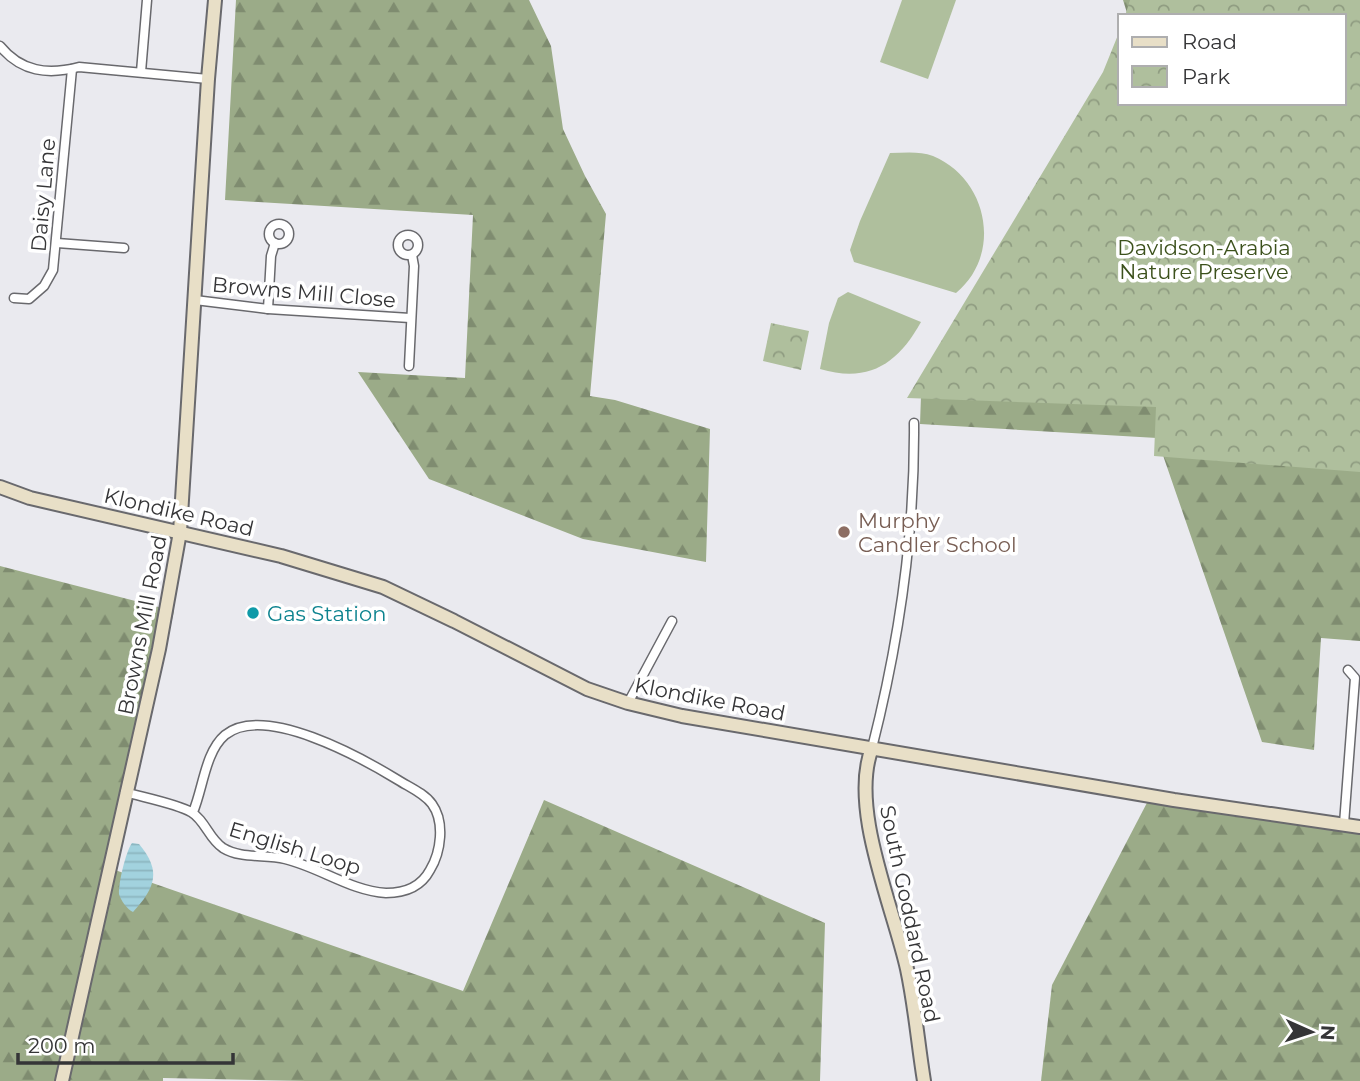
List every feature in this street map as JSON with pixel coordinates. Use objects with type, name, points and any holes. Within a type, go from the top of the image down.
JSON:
[{"type":"main road","name":"Browns Mill Road","points":[[62,1081],[159,649],[180,532],[215,0]]},
{"type":"main road","name":"Klondike Road","points":[[0,487],[30,498],[281,556],[383,587],[587,689],[628,703],[682,716],[1163,798],[1360,827]]},
{"type":"main road","name":"South Goddard Road","points":[[872,748],[866,762],[865,790],[869,832],[907,969],[924,1081]]},
{"type":"street","points":[[141,72],[147,0]]},
{"type":"street","points":[[0,46],[23,66],[50,70],[79,67],[208,79]]},
{"type":"street","name":"Daisy Lane","points":[[14,299],[29,299],[44,286],[54,270],[72,69]]},
{"type":"street","points":[[57,243],[124,248]]},
{"type":"street","points":[[268,309],[271,256],[275,243]]},
{"type":"street","points":[[409,366],[414,266],[412,255]]},
{"type":"street","name":"Browns Mill Close","points":[[195,300],[268,309],[410,318]]},
{"type":"street","name":"South Goddard Road","points":[[872,748],[901,608],[907,555],[914,423]]},
{"type":"street","points":[[628,703],[672,621]]},
{"type":"street","points":[[1345,824],[1355,678],[1348,670]]},
{"type":"street","name":"English Loop","points":[[236,724],[262,726],[318,740],[349,753],[424,796],[432,803],[439,820],[440,842],[426,878],[415,887],[400,892],[373,891],[285,859],[247,855],[223,848],[193,812],[212,753],[227,734],[236,724]]},
{"type":"street","points":[[125,792],[193,812]]},
{"type":"green space","points":[[236,0],[529,0],[551,46],[563,129],[606,214],[590,396],[615,400],[710,429],[706,562],[583,539],[429,479],[358,372],[465,378],[473,215],[225,200]]},
{"type":"green space","points":[[902,0],[956,0],[928,79],[880,62]]},
{"type":"green space","name":"Davidson-Arabia Nature Preserve","points":[[1123,0],[1360,0],[1360,641],[1321,638],[1314,750],[1262,742],[1157,438],[920,424],[921,396],[1119,105],[1346,105],[1346,14],[1127,14]]},
{"type":"green space","name":"Davidson-Arabia Nature Preserve","points":[[1130,0],[1360,0],[1360,472],[1154,456],[1156,407],[907,398],[1103,72],[1118,35],[1118,105],[1346,105],[1346,14],[1126,14]]},
{"type":"green space","points":[[890,153],[933,156],[952,167],[977,199],[983,218],[984,239],[980,258],[971,277],[956,293],[854,262],[850,250]]},
{"type":"green space","points":[[848,292],[921,322],[902,349],[880,367],[867,372],[837,373],[820,369],[829,323],[838,298]]},
{"type":"green space","points":[[771,323],[809,331],[801,370],[763,361]]},
{"type":"green space","points":[[0,566],[174,611],[115,870],[463,991],[544,800],[825,923],[820,1081],[306,1081],[163,1078],[163,1081],[0,1081]]},
{"type":"green space","points":[[1150,797],[1360,831],[1360,1081],[1041,1081],[1052,985]]},
{"type":"water","points":[[132,843],[139,844],[153,871],[151,887],[133,912],[124,904],[119,894],[123,868]]},
{"type":"place","name":"Murphy Candler School","points":[[844,532]]},
{"type":"place","name":"Gas Station","points":[[253,613]]}]
